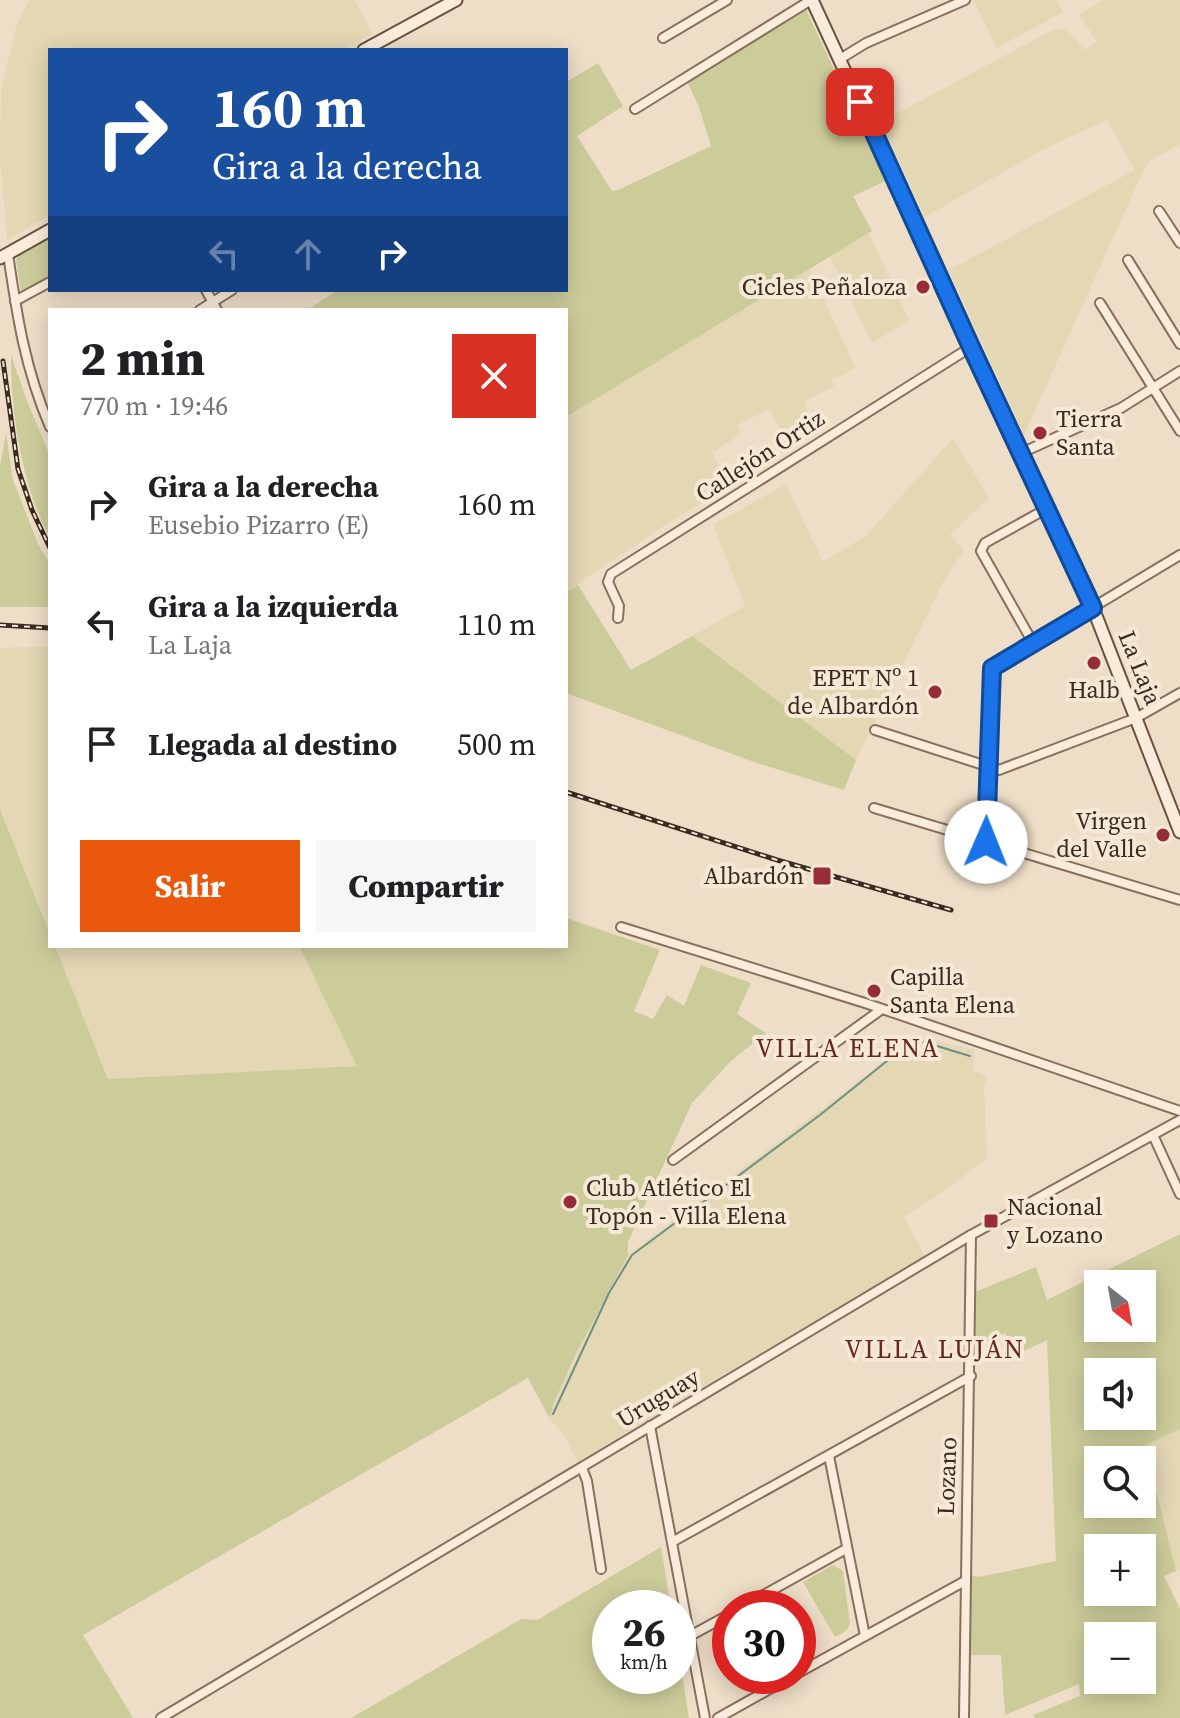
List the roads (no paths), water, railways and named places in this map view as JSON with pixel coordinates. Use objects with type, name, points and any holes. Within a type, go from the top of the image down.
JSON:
[{"type":"main road","points":[[368,48],[456,0]]},
{"type":"main road","name":"La Laja","points":[[812,0],[1093,608],[1180,832]]},
{"type":"main road","points":[[4,256],[48,231]]},
{"type":"street","points":[[663,38],[727,0]]},
{"type":"street","points":[[635,109],[812,0]]},
{"type":"street","points":[[840,59],[866,43],[965,0]]},
{"type":"street","points":[[1159,211],[1180,243]]},
{"type":"street","points":[[4,256],[27,366],[48,422]]},
{"type":"street","points":[[1128,260],[1180,344]]},
{"type":"street","points":[[15,301],[48,283]]},
{"type":"street","points":[[215,306],[230,292]]},
{"type":"street","points":[[1100,303],[1180,431]]},
{"type":"street","name":"Callejón Ortiz","points":[[618,618],[619,606],[608,582],[611,574],[971,347]]},
{"type":"street","points":[[1021,453],[1097,420],[1180,371]]},
{"type":"street","points":[[41,406],[48,402]]},
{"type":"street","points":[[1033,643],[981,551],[985,543],[1046,509]]},
{"type":"street","points":[[986,842],[992,668],[1180,555]]},
{"type":"street","points":[[875,730],[999,770],[1136,718],[1180,693]]},
{"type":"street","points":[[874,808],[1180,900]]},
{"type":"street","points":[[621,927],[882,1009],[1180,1111]]},
{"type":"street","points":[[673,1160],[882,1009]]},
{"type":"street","name":"Uruguay","points":[[161,1718],[971,1235],[1180,1120]]},
{"type":"street","points":[[1153,1135],[1180,1194]]},
{"type":"street","name":"Lozano","points":[[964,1718],[971,1235]]},
{"type":"street","points":[[672,1542],[971,1376]]},
{"type":"street","points":[[650,1426],[681,1590]]},
{"type":"street","points":[[829,1456],[865,1636]]},
{"type":"street","points":[[582,1468],[587,1481],[601,1569]]},
{"type":"street","points":[[772,1590],[846,1549]]},
{"type":"street","points":[[816,1664],[965,1581]]},
{"type":"street","points":[[696,1669],[705,1718]]},
{"type":"street","points":[[718,1718],[762,1694]]},
{"type":"waterway","points":[[553,1414],[609,1293],[632,1255],[820,1115],[908,1044],[917,1040],[970,1056]]},
{"type":"railway","points":[[3,361],[18,469],[48,544]]},
{"type":"railway","points":[[0,625],[48,628]]},
{"type":"railway","points":[[568,793],[777,860],[951,910]]},
{"type":"place","name":"Cicles Peñaloza","points":[[923,287]]},
{"type":"place","name":"Tierra Santa","points":[[1040,433]]},
{"type":"place","name":"Halb","points":[[1094,663]]},
{"type":"place","name":"EPET Nº 1 de Albardón","points":[[935,692]]},
{"type":"place","name":"Virgen del Valle","points":[[1163,835]]},
{"type":"place","name":"Albardón","points":[[822,876]]},
{"type":"place","name":"Capilla Santa Elena","points":[[874,991]]},
{"type":"place","name":"Club Atlético El Topón - Villa Elena","points":[[570,1202]]},
{"type":"place","name":"Nacional y Lozano","points":[[991,1221]]},
{"type":"district","name":"VILLA ELENA","points":[[848,1048]]},
{"type":"district","name":"VILLA LUJÁN","points":[[935,1349]]}]
